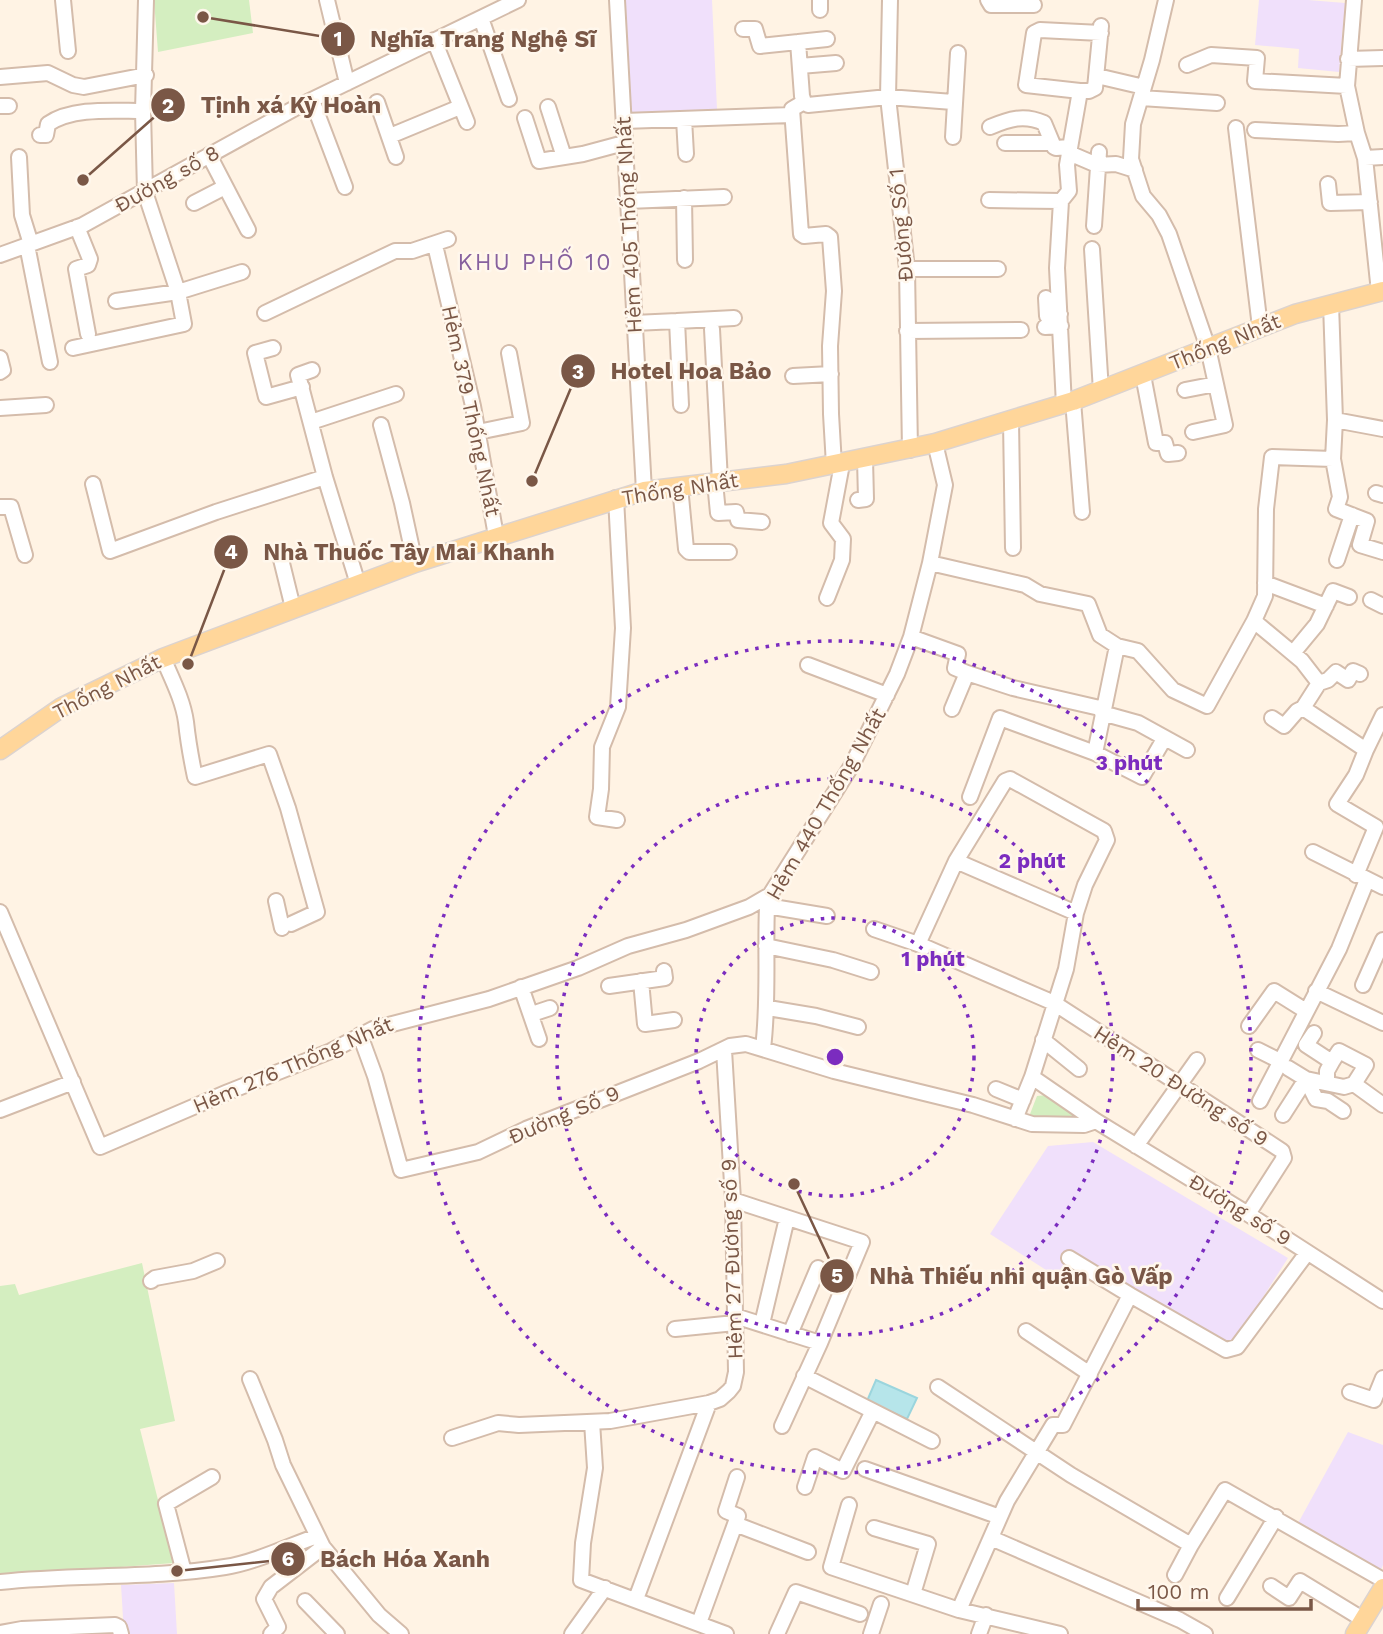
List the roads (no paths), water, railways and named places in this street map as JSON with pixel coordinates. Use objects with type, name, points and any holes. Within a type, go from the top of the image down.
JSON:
[{"type":"main road","name":"Thống Nhất","points":[[0,750],[62,708],[163,659],[293,608],[496,536],[644,491],[786,474],[910,450],[1069,403],[1295,314],[1381,291]]},
{"type":"main road","points":[[1359,1627],[1383,1588]]},
{"type":"street","points":[[63,0],[68,51]]},
{"type":"street","points":[[72,348],[183,326],[178,292],[145,192],[143,111],[146,0]]},
{"type":"street","points":[[327,0],[347,83]]},
{"type":"street","name":"Đường số 8","points":[[0,255],[77,227],[312,100],[518,0]]},
{"type":"street","name":"Hẻm 405 Thống Nhất","points":[[617,0],[644,491]]},
{"type":"street","name":"Đường Số 1","points":[[890,0],[888,97],[907,269],[910,450]]},
{"type":"street","points":[[988,0],[991,5],[1034,5]]},
{"type":"street","points":[[1166,0],[1133,124],[1131,159],[1143,196],[1159,215],[1169,234],[1209,348],[1225,425],[1193,432]]},
{"type":"street","points":[[1354,0],[1346,86],[1365,158],[1381,291]]},
{"type":"street","points":[[481,18],[509,99]]},
{"type":"street","points":[[743,29],[755,29],[760,46],[827,39]]},
{"type":"street","points":[[1101,29],[1097,76],[1095,88],[1090,91],[1026,85],[1034,33],[1040,30],[1101,29]]},
{"type":"street","points":[[434,40],[467,122]]},
{"type":"street","points":[[797,42],[804,102]]},
{"type":"street","points":[[953,136],[958,53]]},
{"type":"street","points":[[1187,65],[1211,55],[1257,58],[1255,81],[1346,86]]},
{"type":"street","points":[[1348,59],[1383,58]]},
{"type":"street","points":[[800,66],[836,63]]},
{"type":"street","points":[[0,77],[48,73],[73,85],[84,87],[146,75]]},
{"type":"street","points":[[1097,76],[1143,93],[1217,103]]},
{"type":"street","points":[[1080,91],[1067,165],[1069,191],[1061,201],[1057,268],[1082,512]]},
{"type":"street","points":[[804,102],[808,105],[888,97],[953,102]]},
{"type":"street","points":[[312,100],[345,187]]},
{"type":"street","points":[[377,102],[396,157]]},
{"type":"street","points":[[804,102],[795,106],[792,115],[801,234],[826,234],[830,237],[834,291],[831,374],[838,464],[831,523],[843,539],[842,560],[827,598]]},
{"type":"street","points":[[390,136],[460,107]]},
{"type":"street","points":[[548,107],[564,157]]},
{"type":"street","points":[[40,135],[46,135],[48,124],[59,116],[105,111],[143,111]]},
{"type":"street","points":[[624,121],[792,115]]},
{"type":"street","points":[[525,118],[539,161],[624,143]]},
{"type":"street","points":[[684,118],[686,154]]},
{"type":"street","points":[[990,127],[1011,118],[1036,119],[1044,122],[1056,148],[1135,170]]},
{"type":"street","points":[[1236,128],[1260,327]]},
{"type":"street","points":[[1255,130],[1357,133]]},
{"type":"street","points":[[1005,143],[1052,144]]},
{"type":"street","points":[[209,155],[248,230]]},
{"type":"street","points":[[19,157],[22,215],[50,362]]},
{"type":"street","points":[[1365,158],[1383,157]]},
{"type":"street","points":[[1094,226],[1098,158]]},
{"type":"street","points":[[1328,184],[1330,203],[1370,202]]},
{"type":"street","points":[[194,203],[225,187]]},
{"type":"street","points":[[628,201],[724,197]]},
{"type":"street","points":[[684,198],[685,260]]},
{"type":"street","points":[[989,200],[1061,201]]},
{"type":"street","points":[[77,227],[90,259],[88,265],[76,269],[88,334]]},
{"type":"street","name":"Hẻm 379 Thống Nhất","points":[[265,313],[395,251],[412,251],[442,242],[496,536]]},
{"type":"street","points":[[1092,249],[1101,391]]},
{"type":"street","points":[[907,269],[998,269]]},
{"type":"street","points":[[116,301],[178,292],[242,272]]},
{"type":"street","points":[[1046,298],[1047,316],[1061,320]]},
{"type":"street","points":[[1331,304],[1335,420],[1333,459],[1340,497],[1336,509],[1367,521],[1360,545],[1383,552]]},
{"type":"street","points":[[635,323],[734,317]]},
{"type":"street","points":[[1045,327],[1061,320]]},
{"type":"street","points":[[677,321],[681,405]]},
{"type":"street","points":[[712,329],[718,513],[736,512],[738,520],[762,522]]},
{"type":"street","points":[[906,331],[1021,330]]},
{"type":"street","points":[[273,348],[255,353],[266,397],[302,387]]},
{"type":"street","points":[[478,432],[522,423],[509,353]]},
{"type":"street","points":[[0,358],[3,370],[0,372]]},
{"type":"street","points":[[312,370],[298,375],[325,477],[358,584]]},
{"type":"street","points":[[793,376],[831,374]]},
{"type":"street","points":[[1143,374],[1156,443],[1165,443],[1168,454],[1178,453]]},
{"type":"street","points":[[1185,390],[1216,384]]},
{"type":"street","points":[[310,422],[396,394]]},
{"type":"street","points":[[0,408],[46,405]]},
{"type":"street","points":[[1335,420],[1383,429]]},
{"type":"street","points":[[1011,421],[1013,548]]},
{"type":"street","points":[[381,425],[415,563]]},
{"type":"street","name":"Hẻm 440 Thống Nhất","points":[[763,1048],[768,1008],[765,946],[768,900],[852,765],[887,695],[911,638],[930,563],[945,485],[935,443]]},
{"type":"street","points":[[930,563],[1025,585],[1040,594],[1088,604],[1100,635],[1117,646],[1138,651],[1173,690],[1207,706],[1265,596],[1266,509],[1272,457],[1333,459]]},
{"type":"street","points":[[858,500],[866,499],[865,459]]},
{"type":"street","points":[[93,484],[110,551],[216,512],[325,477]]},
{"type":"street","points":[[680,486],[686,549],[689,552],[729,552]]},
{"type":"street","points":[[616,498],[624,628],[618,707],[602,747],[597,817],[617,820]]},
{"type":"street","points":[[0,507],[11,507],[25,555]]},
{"type":"street","points":[[1337,560],[1352,515]]},
{"type":"street","points":[[279,551],[293,608]]},
{"type":"street","points":[[1265,583],[1326,606]]},
{"type":"street","points":[[1293,653],[1317,624],[1333,591],[1349,597]]},
{"type":"street","points":[[1254,621],[1293,653],[1319,682]]},
{"type":"street","points":[[911,638],[958,654],[955,667],[967,673],[993,683],[1103,711],[1138,723],[1187,750]]},
{"type":"street","points":[[1095,753],[1117,646]]},
{"type":"street","points":[[163,659],[186,721],[186,738],[195,777],[269,754],[288,808],[317,912],[287,926],[276,901]]},
{"type":"street","points":[[808,665],[887,695]]},
{"type":"street","points":[[1272,718],[1284,726],[1303,708],[1319,682],[1328,680],[1336,672],[1348,680],[1353,671],[1360,674]]},
{"type":"street","points":[[952,709],[967,673]]},
{"type":"street","points":[[1303,708],[1366,750]]},
{"type":"street","points":[[1260,1101],[1284,1064],[1306,1011],[1339,949],[1376,827],[1337,804],[1356,775],[1383,715]]},
{"type":"street","points":[[970,797],[1000,718],[1095,753],[1142,777],[1164,739]]},
{"type":"street","points":[[918,944],[956,861],[1005,780],[1010,779],[1107,835],[1085,884],[1076,913],[1066,969],[1032,1077],[1015,1119]]},
{"type":"street","points":[[1313,852],[1383,887]]},
{"type":"street","points":[[956,861],[1076,913]]},
{"type":"street","points":[[768,900],[827,916]]},
{"type":"street","name":"Hẻm 276 Thống Nhất","points":[[0,912],[100,1147],[331,1051],[373,1028],[458,1009],[578,968],[628,946],[686,930],[768,900]]},
{"type":"street","name":"Hẻm 20 Đường số 9","points":[[874,929],[918,944],[1054,1003],[1284,1154],[1248,1214]]},
{"type":"street","points":[[1363,985],[1383,940]]},
{"type":"street","points":[[765,946],[834,960],[871,972]]},
{"type":"street","points":[[609,986],[665,978],[664,971]]},
{"type":"street","points":[[641,981],[645,1024],[674,1020]]},
{"type":"street","points":[[522,987],[539,1039]]},
{"type":"street","points":[[1249,1026],[1274,991],[1306,1011]]},
{"type":"street","points":[[1316,991],[1383,1023]]},
{"type":"street","points":[[532,1014],[550,1008]]},
{"type":"street","points":[[768,1008],[858,1027]]},
{"type":"street","points":[[1258,1050],[1306,1079],[1344,1087],[1354,1084],[1366,1065],[1306,1045],[1314,1033]]},
{"type":"street","name":"Đường Số 9","points":[[360,1035],[375,1076],[401,1170],[478,1152],[526,1129],[724,1050]]},
{"type":"street","points":[[1043,1040],[1079,1069]]},
{"type":"street","points":[[724,1050],[730,1046],[746,1044],[763,1048],[834,1071],[973,1105],[1032,1124],[1084,1125],[1096,1121]]},
{"type":"street","name":"Hẻm 27 Đường số 9","points":[[709,1403],[725,1396],[733,1386],[736,1372],[733,1200],[724,1050]]},
{"type":"street","points":[[1327,1082],[1327,1070],[1336,1057]]},
{"type":"street","points":[[1136,1146],[1197,1060]]},
{"type":"street","name":"Đường số 9","points":[[1032,1077],[1096,1121],[1383,1301]]},
{"type":"street","points":[[1306,1079],[1316,1099],[1328,1101],[1343,1111]]},
{"type":"street","points":[[1283,1115],[1306,1079]]},
{"type":"street","points":[[0,1110],[73,1082]]},
{"type":"street","points":[[1354,1084],[1383,1105]]},
{"type":"street","points":[[996,1089],[1023,1100]]},
{"type":"street","points":[[733,1200],[862,1242],[782,1426]]},
{"type":"street","points":[[762,1324],[787,1218]]},
{"type":"street","points":[[1069,1258],[1226,1350],[1232,1350],[1237,1347],[1307,1253]]},
{"type":"street","points":[[151,1281],[193,1271],[217,1261]]},
{"type":"street","points":[[790,1334],[818,1268]]},
{"type":"street","points":[[960,1609],[1000,1517],[1053,1425],[1063,1425],[1130,1295]]},
{"type":"street","points":[[675,1329],[735,1319],[762,1324],[820,1343]]},
{"type":"street","points":[[1026,1331],[1090,1374]]},
{"type":"street","points":[[804,1376],[932,1441]]},
{"type":"street","points":[[1350,1392],[1374,1400],[1383,1378]]},
{"type":"street","points":[[250,1379],[283,1465],[320,1542],[393,1632]]},
{"type":"street","points":[[937,1387],[1071,1475],[1192,1545]]},
{"type":"street","points":[[452,1438],[498,1423],[610,1422],[709,1403]]},
{"type":"street","points":[[636,1599],[709,1403]]},
{"type":"street","points":[[805,1487],[815,1457],[843,1471],[873,1411]]},
{"type":"street","points":[[592,1422],[595,1468],[580,1578],[726,1634]]},
{"type":"street","points":[[866,1469],[1000,1517]]},
{"type":"street","points":[[184,1572],[166,1504],[212,1477]]},
{"type":"street","points":[[699,1623],[738,1516],[726,1511],[737,1477]]},
{"type":"street","points":[[1175,1575],[1225,1490],[1383,1580]]},
{"type":"street","points":[[849,1505],[831,1567],[960,1609],[1060,1634]]},
{"type":"street","points":[[1227,1598],[1276,1517]]},
{"type":"street","points":[[734,1524],[808,1552]]},
{"type":"street","points":[[874,1528],[928,1544],[913,1594]]},
{"type":"street","points":[[991,1538],[1168,1615],[1204,1634]]},
{"type":"street","points":[[0,1582],[229,1567],[320,1542]]},
{"type":"street","points":[[271,1634],[278,1627],[264,1599],[271,1587],[320,1542]]},
{"type":"street","points":[[1271,1586],[1289,1598],[1300,1581],[1359,1627]]},
{"type":"street","points":[[572,1634],[605,1588]]},
{"type":"street","points":[[777,1634],[796,1592],[860,1614]]},
{"type":"street","points":[[305,1601],[337,1634]]},
{"type":"street","points":[[871,1634],[881,1604]]},
{"type":"street","points":[[979,1634],[986,1615]]},
{"type":"street","points":[[0,1633],[115,1625],[119,1627],[121,1634]]},
{"type":"water","points":[[876,1380],[917,1398],[907,1419],[867,1401]]},
{"type":"place","name":"Nghĩa Trang Nghệ Sĩ","points":[[203,17]]},
{"type":"place","name":"Tịnh xá Kỳ Hoàn","points":[[83,180]]},
{"type":"place","name":"Hotel Hoa Bảo","points":[[532,481]]},
{"type":"place","name":"Nhà Thuốc Tây Mai Khanh","points":[[188,664]]},
{"type":"place","name":"Nhà Thiếu nhi quận Gò Vấp","points":[[794,1184]]},
{"type":"place","name":"Bách Hóa Xanh","points":[[177,1571]]},
{"type":"district","name":"KHU PHỐ 10","points":[[535,262]]}]
